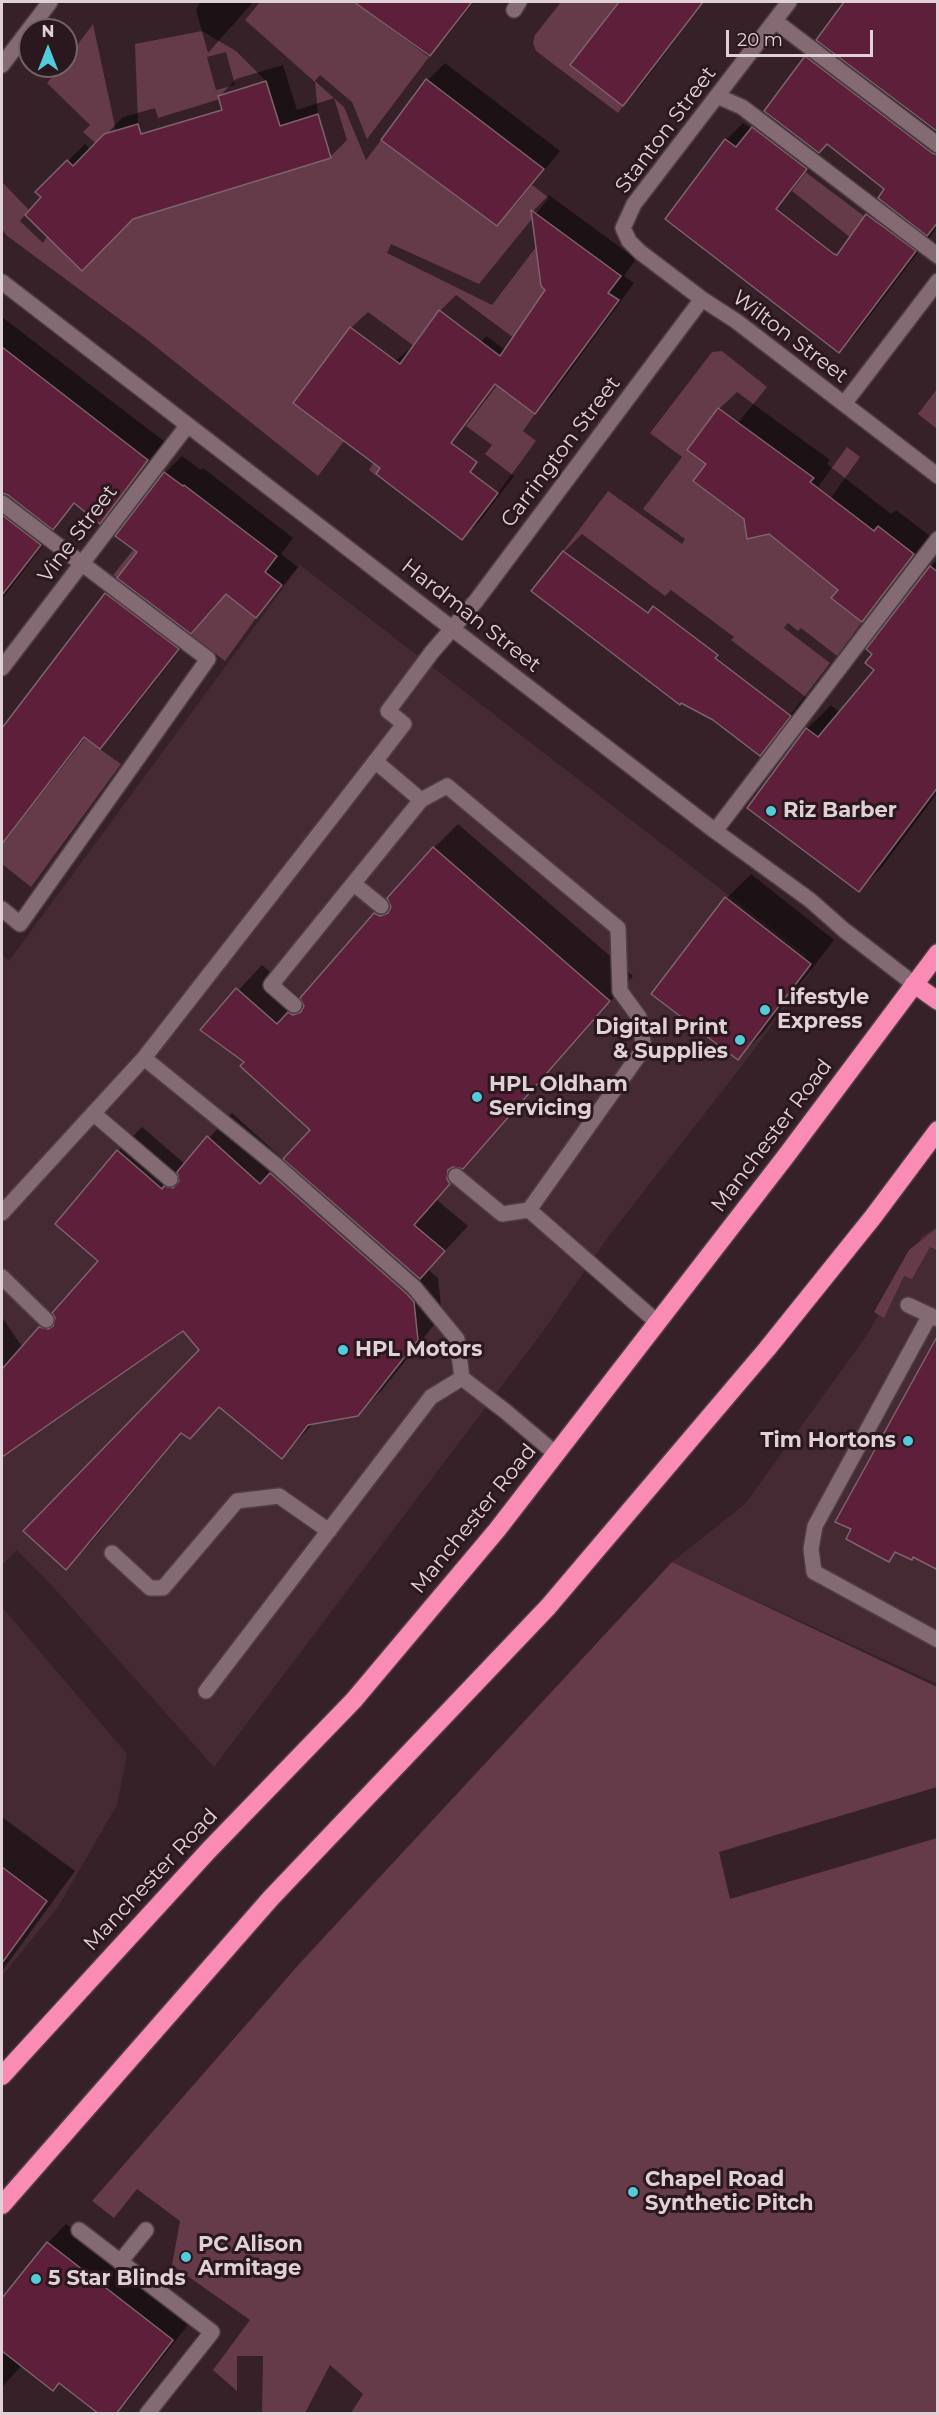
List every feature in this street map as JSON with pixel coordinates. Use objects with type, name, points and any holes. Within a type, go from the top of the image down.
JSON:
[{"type":"highway","name":"Manchester Road","points":[[2,2076],[209,1850],[354,1700],[498,1530],[786,1156],[938,953]]},
{"type":"highway","points":[[914,984],[938,1001]]},
{"type":"highway","points":[[2,2205],[272,1898],[548,1607],[767,1348],[873,1217],[938,1130]]},
{"type":"street","points":[[2,65],[50,2]]},
{"type":"street","name":"Stanton Street","points":[[623,228],[634,204],[789,2]]},
{"type":"street","points":[[775,21],[938,145]]},
{"type":"street","points":[[717,96],[742,107],[938,256]]},
{"type":"street","name":"Wilton Street","points":[[623,228],[629,242],[640,252],[702,299],[736,321],[938,476]]},
{"type":"street","points":[[844,404],[938,281]]},
{"type":"street","name":"Hardman Street","points":[[2,282],[715,831],[810,900],[844,930],[914,984]]},
{"type":"street","name":"Carrington Street","points":[[375,761],[404,724],[388,711],[427,658],[453,629],[702,299]]},
{"type":"street","name":"Vine Street","points":[[2,668],[187,426]]},
{"type":"street","points":[[2,502],[208,659],[20,924],[2,909]]},
{"type":"street","points":[[715,831],[938,538]]},
{"type":"street","points":[[2,1213],[144,1058],[375,761],[421,800]]},
{"type":"street","points":[[294,1005],[272,985],[421,800],[447,786],[618,928],[620,991],[639,1017],[644,1048],[529,1210],[502,1214],[456,1176]]},
{"type":"street","points":[[354,884],[381,906]]},
{"type":"street","points":[[144,1058],[277,1166],[414,1287],[457,1339],[462,1378],[556,1454]]},
{"type":"street","points":[[93,1114],[170,1179]]},
{"type":"street","points":[[529,1210],[657,1322]]},
{"type":"street","points":[[2,1277],[46,1320]]},
{"type":"street","points":[[908,1305],[934,1317],[815,1526],[811,1549],[814,1572],[938,1640]]},
{"type":"street","points":[[206,1691],[431,1397],[462,1378]]},
{"type":"street","points":[[112,1553],[150,1588],[163,1588],[237,1501],[279,1496],[329,1530]]},
{"type":"street","points":[[79,2230],[212,2332],[147,2414]]},
{"type":"street","points":[[120,2262],[146,2230]]},
{"type":"shaded area","points":[[260,2],[354,2],[429,57],[367,139],[352,102],[320,75],[315,81],[344,107],[366,160],[382,139],[498,226],[531,184],[549,198],[479,284],[391,244],[387,253],[492,305],[552,226],[574,241],[564,256],[610,290],[608,293],[567,263],[547,260],[539,272],[540,280],[549,287],[513,348],[508,344],[504,349],[486,336],[472,354],[485,376],[535,414],[523,431],[536,441],[498,493],[457,465],[424,410],[375,475],[369,470],[460,326],[439,310],[410,349],[395,361],[350,327],[344,441],[318,476],[145,338],[6,235],[2,229],[2,182],[29,210],[20,221],[43,243],[100,147],[83,132],[90,125],[47,83],[51,78],[78,78],[78,44],[93,24],[116,131],[129,173],[151,166],[138,124],[135,44],[202,31],[236,51],[266,81],[248,87],[253,105],[174,124],[151,135],[172,207],[331,158],[318,114],[315,82],[245,20]],"holes":[[[226,52],[235,85],[216,90],[207,57]]]},
{"type":"shaded area","points":[[561,2],[618,2],[570,65],[623,106],[618,113],[536,51],[533,43],[535,35]]},
{"type":"shaded area","points":[[764,141],[888,234],[859,272],[737,178]]},
{"type":"shaded area","points":[[722,351],[767,387],[738,423],[718,408],[687,450],[706,464],[693,482],[715,497],[724,486],[746,511],[746,533],[754,538],[765,535],[771,528],[786,531],[847,447],[860,457],[831,498],[823,492],[819,557],[810,568],[828,582],[844,582],[832,598],[870,602],[910,551],[913,553],[837,656],[801,628],[798,631],[788,623],[784,628],[830,663],[760,755],[773,702],[715,658],[717,655],[688,633],[650,683],[641,676],[680,627],[647,614],[563,551],[608,491],[682,544],[685,539],[643,509],[682,457],[650,433],[712,352]]},
{"type":"shaded area","points":[[937,389],[937,429],[918,414]]},
{"type":"shaded area","points":[[145,535],[173,588],[208,616],[226,594],[256,618],[225,661],[113,575]]},
{"type":"shaded area","points":[[300,565],[805,954],[811,972],[741,1067],[608,1237],[544,1330],[214,1767],[54,1588],[17,1550],[2,1565],[2,955],[9,961]]},
{"type":"shaded area","points":[[84,738],[121,764],[31,887],[2,864],[2,845]]},
{"type":"shaded area","points":[[937,1227],[937,1684],[672,1562],[745,1504],[867,1335],[922,1236]]},
{"type":"shaded area","points":[[937,1228],[937,1250],[930,1247],[912,1279],[904,1276],[884,1318],[874,1312],[909,1250]]},
{"type":"shaded area","name":"Chapel Road Synthetic Pitch","points":[[672,1562],[937,1687],[937,1787],[719,1852],[730,1899],[937,1838],[937,2413],[351,2413],[363,2394],[330,2365],[305,2413],[262,2413],[263,2356],[237,2356],[237,2391],[213,2370],[250,2320],[172,2265],[180,2221],[137,2189],[114,2218],[92,2201],[301,1962]]},
{"type":"shaded area","points":[[2,1607],[127,1754],[117,1805],[58,1907],[2,1976]]},
{"type":"building","points":[[354,2],[472,2],[430,56]]},
{"type":"building","points":[[619,2],[703,2],[623,106],[570,65]]},
{"type":"building","points":[[844,2],[938,2],[938,132],[816,40]]},
{"type":"building","points":[[805,56],[932,153],[938,155],[938,222],[927,236],[878,198],[884,189],[827,144],[819,153],[764,111]]},
{"type":"building","points":[[426,79],[544,169],[497,226],[381,140]]},
{"type":"building","points":[[266,81],[280,126],[318,114],[331,158],[133,219],[82,271],[25,215],[41,197],[35,192],[67,160],[73,166],[104,134],[138,124],[141,134],[222,110],[218,96]]},
{"type":"building","points":[[752,127],[807,169],[776,209],[834,254],[837,255],[866,214],[916,251],[839,353],[665,219],[725,139],[736,147]]},
{"type":"building","points":[[531,210],[621,276],[608,293],[619,300],[535,414],[495,384],[451,443],[477,462],[470,472],[498,493],[462,540],[376,474],[380,468],[293,403],[350,327],[400,364],[439,310],[500,356],[545,290],[541,286]]},
{"type":"building","points":[[2,347],[148,460],[100,524],[74,503],[53,530],[8,495],[2,493]]},
{"type":"building","points":[[718,408],[814,478],[810,482],[874,531],[878,526],[914,554],[862,622],[831,598],[838,590],[769,534],[747,539],[744,519],[693,481],[706,464],[687,450]]},
{"type":"building","points":[[164,472],[277,556],[265,572],[282,585],[256,618],[226,594],[191,634],[117,578],[137,552],[115,536]]},
{"type":"building","points":[[2,515],[41,545],[2,595]]},
{"type":"building","points":[[563,551],[648,613],[653,606],[718,655],[715,658],[791,716],[760,756],[713,720],[681,703],[680,705],[531,591]]},
{"type":"building","points":[[930,566],[938,572],[938,787],[859,892],[747,808],[806,728],[818,737],[874,670],[865,663],[872,654],[866,649]]},
{"type":"building","points":[[105,593],[179,649],[100,749],[84,737],[2,844],[2,728]]},
{"type":"building","points":[[433,847],[610,1001],[463,1169],[453,1167],[448,1170],[447,1179],[450,1184],[414,1225],[445,1251],[420,1279],[283,1159],[310,1130],[240,1066],[244,1062],[200,1030],[236,988],[277,1024],[288,1012],[293,1015],[301,1012],[304,1006],[300,998],[374,913],[380,916],[388,913],[391,907],[387,898]]},
{"type":"building","points":[[725,897],[811,964],[738,1060],[651,994]]},
{"type":"building","points":[[207,1136],[260,1184],[270,1173],[407,1294],[414,1302],[418,1340],[358,1416],[308,1425],[282,1459],[219,1407],[190,1439],[181,1433],[66,1570],[23,1531],[199,1350],[183,1331],[2,1457],[2,1369],[39,1327],[48,1329],[53,1326],[55,1318],[52,1313],[98,1261],[55,1224],[117,1150],[162,1189],[164,1186],[173,1188],[179,1181],[177,1172]]},
{"type":"building","name":"Tim Hortons","points":[[938,1335],[938,1570],[913,1557],[912,1560],[895,1552],[889,1562],[846,1539],[851,1529],[835,1522]]},
{"type":"building","points":[[2,1867],[47,1901],[2,1963]]},
{"type":"building","points":[[47,2242],[173,2340],[116,2414],[99,2414],[59,2383],[53,2391],[2,2351],[2,2298]]},
{"type":"place","name":"Riz Barber","points":[[771,811]]},
{"type":"place","name":"Lifestyle Express","points":[[765,1010]]},
{"type":"place","name":"Digital Print & Supplies","points":[[740,1040]]},
{"type":"place","name":"HPL Oldham Servicing","points":[[477,1097]]},
{"type":"place","name":"HPL Motors","points":[[343,1350]]},
{"type":"place","name":"Tim Hortons","points":[[908,1441]]},
{"type":"place","name":"Chapel Road Synthetic Pitch","points":[[633,2192]]},
{"type":"place","name":"PC Alison Armitage","points":[[186,2257]]},
{"type":"place","name":"5 Star Blinds","points":[[36,2279]]}]
